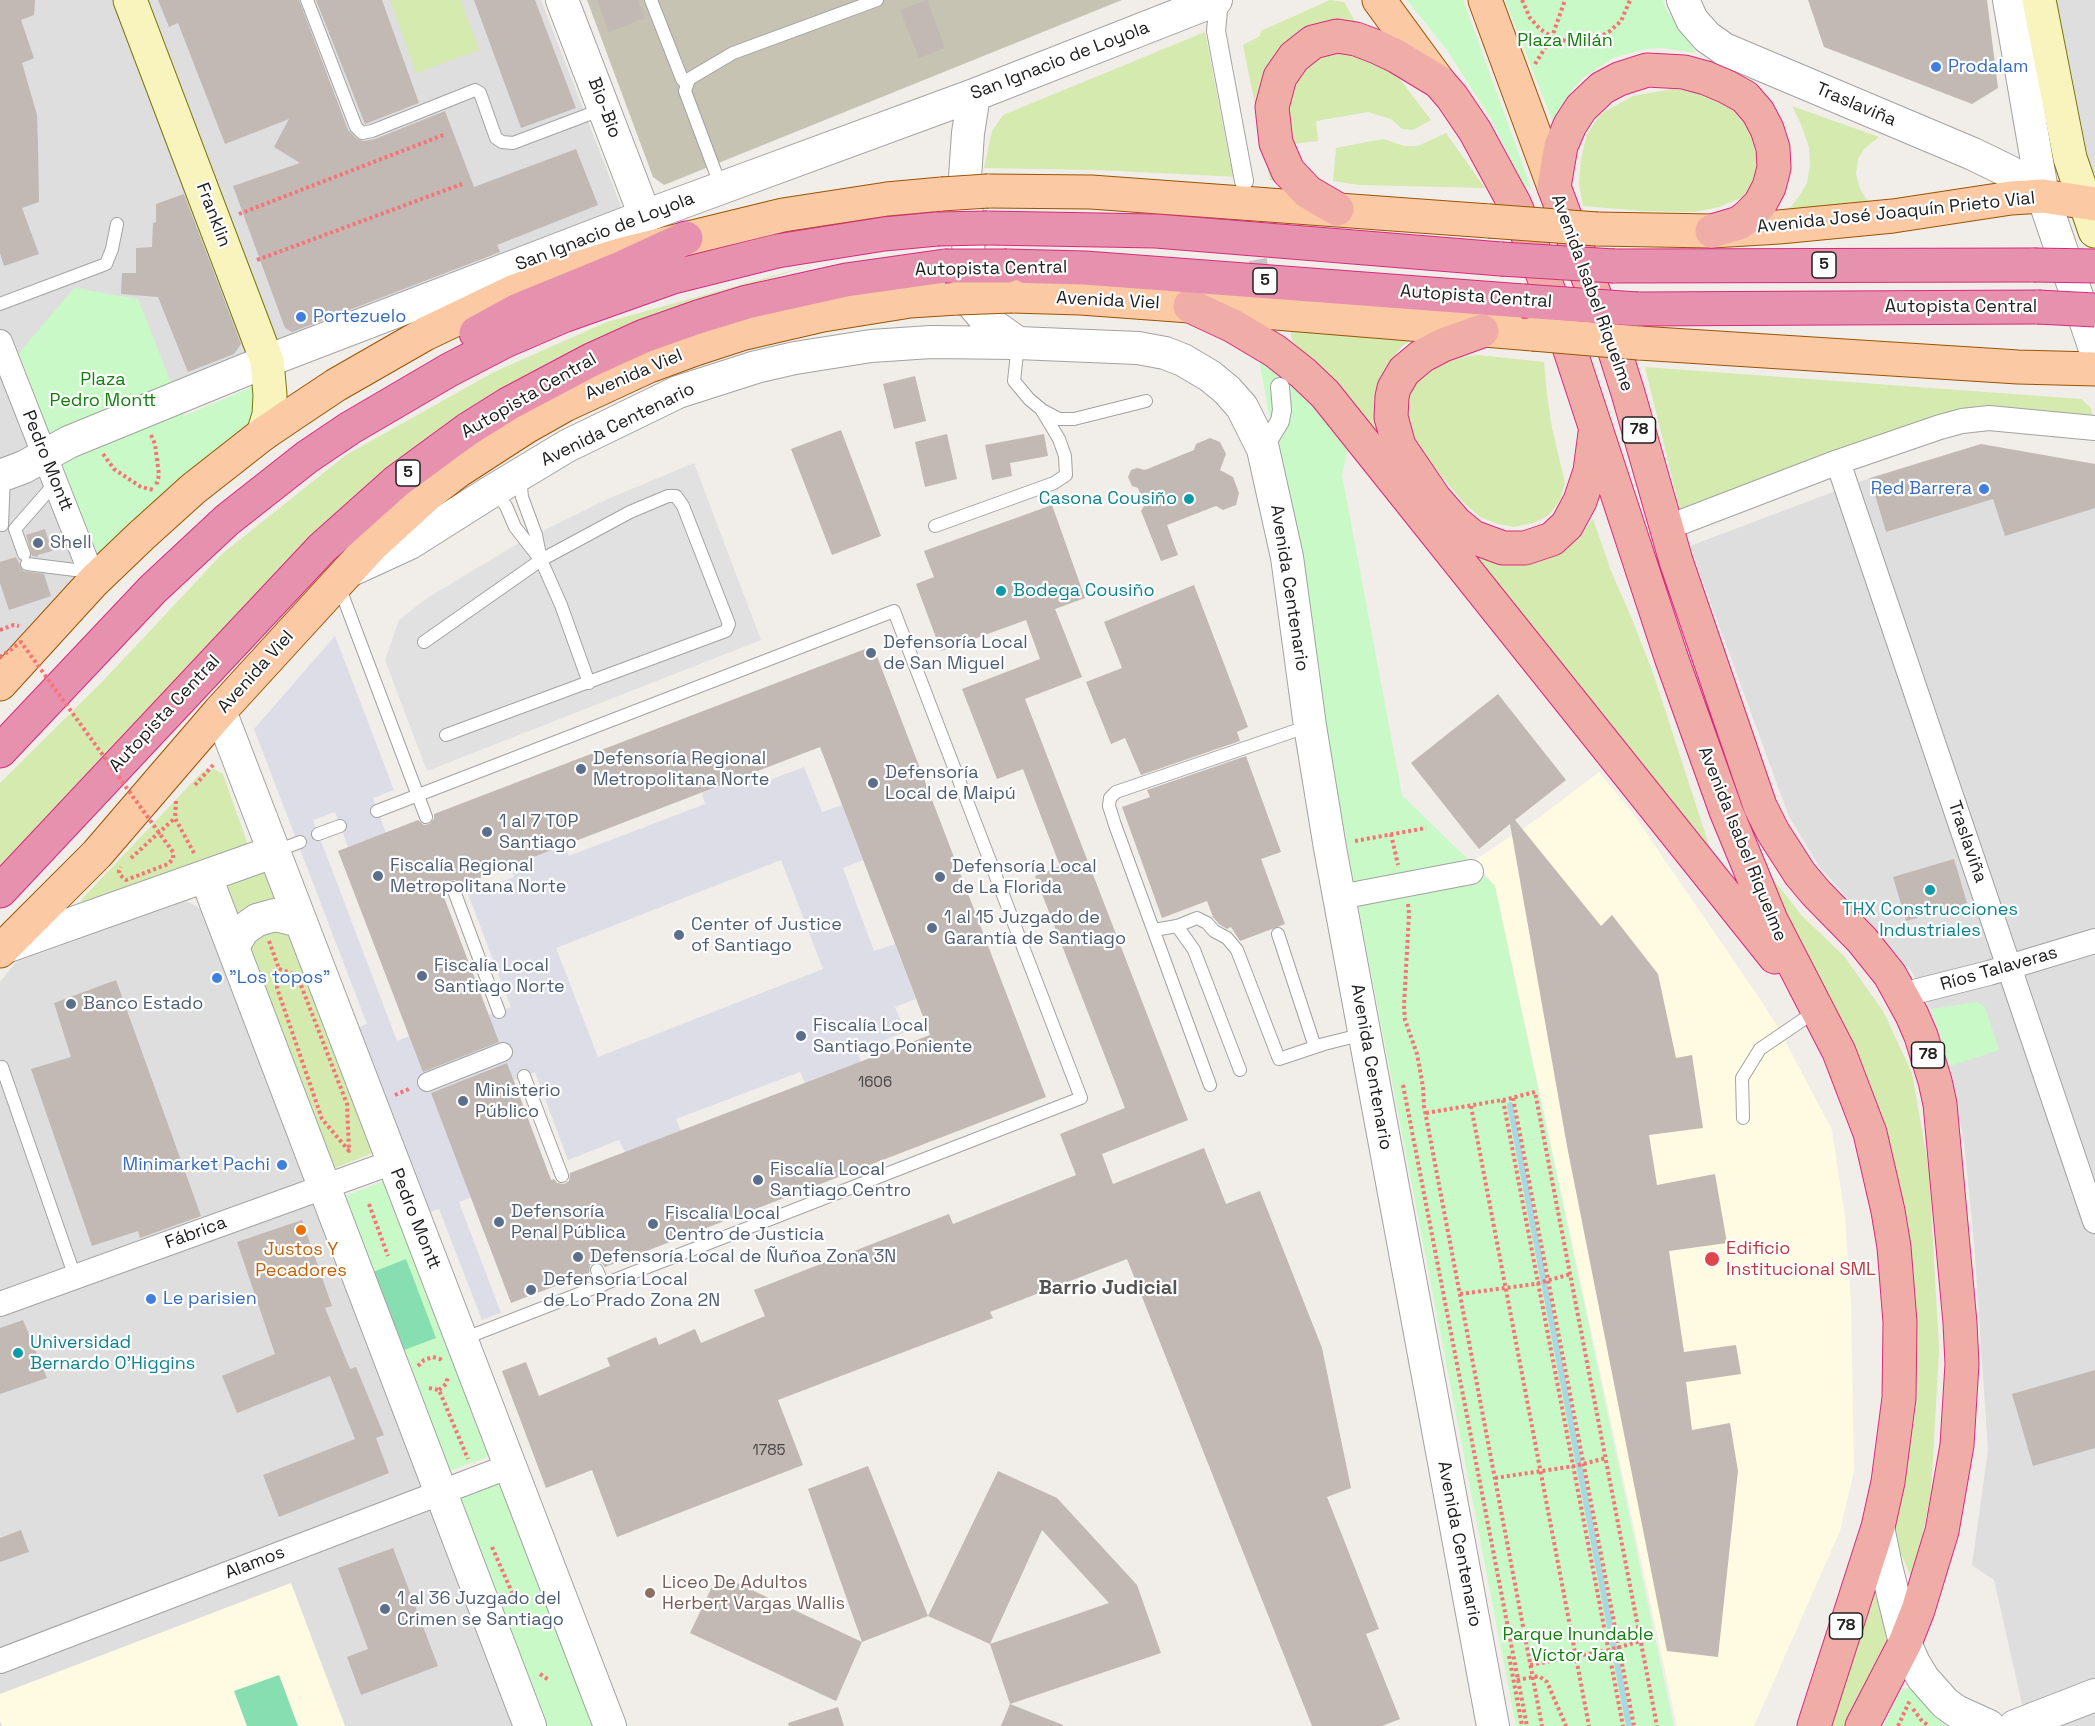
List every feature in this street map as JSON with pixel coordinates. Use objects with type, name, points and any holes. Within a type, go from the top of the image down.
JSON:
[{"type":"highway","points":[[1337,209],[1300,185],[1288,171],[1279,152],[1272,125],[1272,100],[1280,77],[1289,63],[1305,46],[1313,42],[1328,37],[1347,37],[1364,41],[1396,56],[1439,82]]},
{"type":"highway","points":[[1554,187],[1561,146],[1570,125],[1581,108],[1602,88],[1618,79],[1647,70],[1670,70],[1698,75],[1727,87],[1751,103],[1767,129],[1774,157],[1773,177],[1755,211],[1739,222],[1712,231]]},
{"type":"highway","name":"Avenida Isabel Riquelme","points":[[1439,82],[1452,97],[1474,131],[1514,203],[1563,330],[1671,657],[1726,811],[1771,920],[1820,1014],[1855,1091],[1869,1132],[1888,1211],[1895,1257],[1900,1322],[1899,1398],[1888,1482],[1878,1527],[1814,1726]]},
{"type":"highway","name":"Avenida Isabel Riquelme","points":[[1554,187],[1609,333],[1666,528],[1749,779],[1773,832],[1800,874],[1877,957],[1902,995],[1929,1058],[1940,1104],[1960,1323],[1962,1364],[1957,1445],[1947,1508],[1929,1576],[1905,1643],[1862,1726]]},
{"type":"highway","name":"5","points":[[0,750],[153,590],[227,520],[308,457],[394,401],[505,341],[572,312],[672,278],[725,263],[788,249],[884,234],[937,229],[987,228],[1156,231],[1614,266],[2095,266]]},
{"type":"highway","points":[[394,401],[429,366],[494,322],[686,237]]},
{"type":"highway","name":"Autopista Central","points":[[0,891],[322,548],[397,481],[468,429],[508,404],[591,360],[644,336],[698,316],[747,302],[836,282],[945,266],[1009,281],[1085,267],[1637,309],[2038,308],[2095,310]]},
{"type":"highway","points":[[1190,306],[1233,326],[1275,351],[1325,394],[1820,1014]]},
{"type":"highway","points":[[1482,331],[1443,345],[1422,356],[1404,371],[1394,388],[1392,397],[1391,417],[1399,446],[1435,499],[1464,530],[1482,541],[1514,549],[1543,543],[1561,532],[1576,510],[1585,488],[1590,471],[1595,425]]},
{"type":"main road","name":"Franklin","points":[[130,0],[267,361],[269,415],[263,434]]},
{"type":"main road","name":"Avenida Isabel Riquelme","points":[[1379,0],[1439,82]]},
{"type":"main road","name":"Avenida Isabel Riquelme","points":[[1485,0],[1554,187]]},
{"type":"main road","points":[[2039,0],[2068,149],[2092,212]]},
{"type":"main road","points":[[0,684],[162,499],[381,357],[470,311],[561,273],[686,237],[754,221],[832,206],[942,194],[988,191],[1090,192],[1337,209]]},
{"type":"main road","name":"Avenida José Joaquín Prieto Vial","points":[[1337,209],[1597,229],[1712,231],[1836,223],[2011,198],[2043,196],[2092,212]]},
{"type":"main road","name":"Avenida Viel","points":[[1,949],[104,846],[220,711],[341,578],[399,519],[458,471],[526,427],[604,386],[695,349],[782,323],[864,307],[964,300],[1009,281],[1081,298],[1482,331]]},
{"type":"main road","points":[[1482,331],[2018,367],[2095,369]]},
{"type":"street","name":"Bio-Bio","points":[[562,0],[645,216]]},
{"type":"street","name":"San Ignacio de Loyola","points":[[2,475],[50,469],[69,442],[267,361],[645,216],[974,95],[1217,0]]},
{"type":"street","points":[[1217,0],[1215,31],[1244,181]]},
{"type":"street","name":"Traslaviña","points":[[1683,0],[1692,20],[1707,37],[1724,49],[1973,154],[2010,172],[2043,196]]},
{"type":"street","points":[[2009,0],[2043,196],[2095,349]]},
{"type":"street","points":[[931,342],[955,324],[964,300],[966,157],[974,95]]},
{"type":"street","points":[[964,300],[987,321],[1018,343]]},
{"type":"street","name":"Pedro Montt","points":[[0,342],[92,577]]},
{"type":"street","name":"Avenida Centenario","points":[[341,578],[410,543],[520,474],[587,436],[678,392],[775,362],[870,346],[931,342],[1138,348],[1165,353],[1183,360],[1210,376],[1227,390],[1242,407],[1263,449],[1287,557],[1310,726],[1340,897],[1493,1726]]},
{"type":"street","points":[[1263,449],[1280,421],[1282,410],[1280,387]]},
{"type":"street","points":[[1666,528],[1838,462],[1940,426],[1989,418],[2095,428]]},
{"type":"street","name":"Traslaviña","points":[[1838,462],[2095,1221]]},
{"type":"street","name":"Pedro Montt","points":[[220,711],[286,847],[300,921],[610,1726]]},
{"type":"street","name":"Avenida Viel","points":[[1,949],[286,847]]},
{"type":"street","points":[[1340,897],[1471,872]]},
{"type":"street","points":[[206,877],[530,1726]]},
{"type":"street","points":[[233,947],[243,930],[257,920],[275,915],[300,921]]},
{"type":"street","name":"Ríos Talaveras","points":[[1902,995],[1989,973],[2095,941]]},
{"type":"street","points":[[427,1082],[503,1052]]},
{"type":"street","name":"Fábrica","points":[[0,1304],[393,1162]]},
{"type":"street","name":"Alamos","points":[[0,1661],[510,1466]]},
{"type":"street","points":[[1878,1527],[1905,1643],[1923,1678],[1945,1703],[1956,1711],[1989,1726]]},
{"type":"street","points":[[2015,1726],[2095,1695]]},
{"type":"lane","points":[[307,0],[356,127],[362,133],[474,90],[480,93],[496,138],[513,144],[604,108]]},
{"type":"lane","points":[[651,0],[686,84]]},
{"type":"lane","points":[[721,188],[685,91],[689,79],[733,53],[877,0]]},
{"type":"lane","points":[[0,304],[106,264],[112,249],[117,224]]},
{"type":"lane","points":[[1018,343],[1014,381],[1029,399],[1059,419],[1074,419],[1146,401]]},
{"type":"lane","points":[[935,526],[1054,483],[1066,475],[1065,456],[1059,440],[1041,409]]},
{"type":"lane","points":[[50,469],[15,529],[25,559],[92,577]]},
{"type":"lane","points":[[520,474],[522,497],[536,535],[541,560],[561,606],[589,683]]},
{"type":"lane","points":[[2,475],[2,525]]},
{"type":"lane","points":[[489,493],[499,497],[506,506],[515,527],[541,560]]},
{"type":"lane","points":[[424,642],[541,560],[630,512],[668,496],[676,496],[683,506],[727,614],[729,624],[726,631],[446,735]]},
{"type":"lane","points":[[341,578],[426,817]]},
{"type":"lane","points":[[377,811],[894,611],[1081,1098],[462,1339]]},
{"type":"lane","points":[[1210,1085],[1115,825],[1109,806],[1110,798],[1116,792],[1310,726]]},
{"type":"lane","points":[[318,834],[340,825]]},
{"type":"lane","points":[[453,888],[499,1012]]},
{"type":"lane","points":[[1154,930],[1177,926],[1197,918],[1227,938],[1237,950],[1279,1059],[1365,1034]]},
{"type":"lane","points":[[1177,926],[1194,950],[1240,1070]]},
{"type":"lane","points":[[1278,934],[1315,1047]]},
{"type":"lane","points":[[1743,1118],[1742,1078],[1760,1048],[1804,1019],[1820,1014]]},
{"type":"lane","points":[[2,1067],[75,1277]]},
{"type":"lane","points":[[524,1076],[562,1176]]},
{"type":"lane","points":[[597,1270],[603,1285]]},
{"type":"path","points":[[1522,0],[1530,18],[1540,29],[1552,37],[1581,42],[1596,39],[1610,32],[1621,21],[1630,0]]},
{"type":"path","points":[[1516,87],[1552,37],[1565,0]]},
{"type":"path","points":[[216,223],[446,134]]},
{"type":"path","points":[[233,269],[462,184]]},
{"type":"path","points":[[143,412],[155,444],[162,499]]},
{"type":"path","points":[[90,434],[114,469],[162,499]]},
{"type":"path","points":[[0,630],[10,627]]},
{"type":"path","points":[[0,657],[21,642],[173,852],[173,859],[168,864],[126,880],[120,875],[121,867],[176,818],[206,877]]},
{"type":"path","points":[[1348,843],[1426,828]]},
{"type":"path","points":[[1354,833],[1358,851]]},
{"type":"path","points":[[1391,834],[1405,885],[1409,914],[1405,1020],[1417,1054],[1424,1087],[1426,1113],[1542,1726]]},
{"type":"path","points":[[279,969],[297,975],[347,1104],[349,1151],[322,1119],[277,988],[279,969]]},
{"type":"path","points":[[1402,1081],[1516,1681],[1527,1726]]},
{"type":"path","points":[[395,1095],[407,1090]]},
{"type":"path","points":[[1426,1113],[1514,1098],[1535,1092],[1658,1726]]},
{"type":"path","points":[[1514,1098],[1582,1464],[1634,1726]]},
{"type":"path","points":[[1503,1100],[1623,1726]]},
{"type":"path","points":[[1471,1106],[1589,1726]]},
{"type":"path","points":[[369,1204],[388,1256]]},
{"type":"path","points":[[1460,1294],[1506,1289],[1571,1274]]},
{"type":"path","points":[[419,1374],[417,1366],[433,1357],[440,1359],[446,1367],[448,1378],[446,1384],[439,1390],[430,1389],[423,1383]]},
{"type":"path","points":[[439,1390],[476,1479]]},
{"type":"path","points":[[1495,1478],[1574,1466],[1606,1458]]},
{"type":"path","points":[[489,1541],[514,1597],[512,1612]]},
{"type":"path","points":[[1530,1665],[1609,1650],[1641,1641]]},
{"type":"path","points":[[537,1668],[541,1676],[549,1680]]},
{"type":"path","points":[[1516,1681],[1539,1676],[1547,1682],[1566,1726]]},
{"type":"path","points":[[1898,1726],[1913,1695]]},
{"type":"shaded area","points":[[0,0],[541,0],[622,209],[29,443],[85,587],[0,675]]},
{"type":"shaded area","points":[[587,0],[1122,0],[664,185],[653,177]]},
{"type":"shaded area","points":[[2028,0],[2095,0],[2095,173],[2054,159]]},
{"type":"shaded area","points":[[694,463],[761,640],[427,771],[385,660],[399,620],[427,598],[524,540],[610,498]]},
{"type":"shaded area","points":[[1870,478],[1886,532],[1993,499],[2095,508],[2095,1726],[2027,1726],[1994,1580],[1972,1565],[1988,1450],[1974,1243],[1964,1142],[1950,1066],[1931,1010],[1912,972],[1819,866],[1789,817],[1690,546]]},
{"type":"shaded area","points":[[335,636],[394,790],[373,798],[386,833],[348,847],[335,812],[313,820],[397,1041],[485,1006],[489,1015],[511,1007],[468,894],[514,877],[510,866],[564,846],[569,856],[705,804],[702,793],[756,772],[761,783],[804,767],[822,812],[842,805],[863,860],[843,868],[874,951],[895,944],[916,999],[895,1007],[905,1032],[857,1051],[861,1062],[805,1083],[800,1072],[676,1119],[681,1131],[625,1152],[619,1140],[568,1160],[535,1072],[514,1080],[547,1169],[459,1202],[501,1313],[482,1320],[439,1209],[427,1213],[356,1028],[367,1024],[254,729]],"holes":[[[781,860],[823,969],[598,1057],[556,948]]]},
{"type":"shaded area","name":"Edificio Institucional SML","points":[[1599,772],[1632,812],[1762,1002],[1832,1130],[1845,1217],[1851,1302],[1854,1471],[1840,1531],[1754,1726],[1677,1726],[1495,886],[1475,860],[1540,817]]},
{"type":"shaded area","points":[[186,901],[208,912],[516,1726],[0,1726],[0,982],[16,962]]},
{"type":"shaded area","points":[[291,1583],[345,1726],[2,1726],[0,1694]]},
{"type":"green space","points":[[390,0],[461,0],[479,50],[416,73]]},
{"type":"green space","points":[[1330,0],[1344,2],[1357,25],[1289,46],[1288,183],[1270,180],[1243,45],[1260,36],[1261,31]]},
{"type":"green space","name":"Plaza Milán","points":[[1407,0],[1463,0],[1531,188],[1524,185],[1491,119],[1447,50]]},
{"type":"green space","name":"Plaza Milán","points":[[1505,0],[1663,0],[1666,9],[1696,53],[1662,48],[1645,49],[1613,58],[1583,78],[1571,91],[1553,122]]},
{"type":"green space","points":[[1205,32],[1230,162],[1238,177],[1097,170],[984,168],[992,131],[1003,115]]},
{"type":"green space","points":[[1342,43],[1398,77],[1431,120],[1413,130],[1402,129],[1391,119],[1368,112],[1316,121],[1318,141],[1292,144],[1283,106],[1298,62]]},
{"type":"green space","points":[[1672,89],[1697,91],[1726,99],[1762,139],[1758,182],[1743,197],[1719,207],[1694,212],[1583,206],[1579,184],[1581,159],[1587,134],[1602,113],[1633,96]]},
{"type":"green space","points":[[1792,106],[1879,137],[1864,149],[1858,159],[1856,174],[1860,189],[1873,209],[1776,218],[1791,207],[1800,195],[1807,183],[1810,165],[1809,147]]},
{"type":"green space","points":[[1446,133],[1485,188],[1359,185],[1333,181],[1336,148],[1383,139],[1404,146],[1418,146]]},
{"type":"green space","points":[[805,267],[659,314],[575,349],[427,440],[0,869],[0,783],[103,681],[222,554],[346,455],[494,372],[607,322]]},
{"type":"green space","name":"Plaza Pedro Montt","points":[[74,288],[138,299],[184,416],[257,385],[252,415],[246,433],[100,561],[18,354]]},
{"type":"green space","points":[[1290,329],[1419,335],[1402,346],[1384,370],[1378,384],[1377,410],[1387,447],[1292,341]]},
{"type":"green space","name":"Parque Inundable Víctor Jara","points":[[1258,353],[1302,384],[1348,449],[1342,475],[1402,795],[1495,886],[1674,1726],[1516,1726],[1354,884]]},
{"type":"green space","points":[[1478,355],[1544,362],[1552,428],[1565,483],[1560,500],[1549,515],[1533,523],[1514,527],[1480,517],[1463,502],[1432,465],[1418,446],[1409,426],[1406,400],[1416,380],[1432,365],[1453,358]]},
{"type":"green space","points":[[1645,367],[2081,399],[2091,408],[2093,419],[1967,413],[1681,514]]},
{"type":"green space","points":[[1593,519],[1611,571],[1653,673],[1712,854],[1462,549],[1534,561],[1564,551],[1574,543]]},
{"type":"green space","points":[[214,769],[223,774],[248,845],[84,908],[81,900],[202,772]]},
{"type":"green space","points":[[1755,856],[1802,916],[1844,956],[1883,1011],[1912,1073],[1929,1171],[1939,1350],[1931,1493],[1913,1581],[1892,1533],[1915,1414],[1917,1321],[1906,1211],[1875,1110]]},
{"type":"green space","points":[[267,869],[373,1153],[324,1172],[216,888]]},
{"type":"green space","points":[[1977,1002],[1985,1007],[1999,1050],[1950,1066],[1931,1009]]},
{"type":"green space","points":[[384,1181],[490,1456],[444,1473],[337,1199]]},
{"type":"green space","points":[[406,1259],[436,1338],[404,1350],[373,1272]]},
{"type":"green space","points":[[503,1481],[598,1726],[545,1726],[459,1498]]},
{"type":"green space","points":[[1878,1580],[1889,1641],[1847,1726],[1831,1726]]},
{"type":"green space","points":[[279,1675],[298,1726],[247,1726],[234,1691]]},
{"type":"green space","points":[[1913,1687],[1933,1715],[1946,1726],[1883,1726],[1901,1690]]},
{"type":"building","points":[[0,0],[35,0],[34,15],[21,20],[34,58],[22,63],[37,115],[39,202],[22,208],[39,254],[4,266],[0,253]]},
{"type":"building","points":[[158,0],[299,0],[348,130],[357,139],[363,141],[375,139],[445,111],[474,187],[576,149],[598,205],[497,245],[500,252],[292,332],[285,328],[233,186],[300,163],[274,147],[289,119],[225,144],[178,23],[169,27]]},
{"type":"building","points":[[316,0],[382,0],[419,103],[365,124]]},
{"type":"building","points":[[474,0],[535,0],[576,108],[521,128]]},
{"type":"building","points":[[597,0],[638,0],[645,18],[609,32]]},
{"type":"building","points":[[927,0],[945,48],[919,58],[900,10]]},
{"type":"building","name":"Prodalam","points":[[1808,0],[1987,0],[1998,88],[1972,104],[1824,47]]},
{"type":"building","points":[[184,194],[241,344],[234,354],[188,372],[158,297],[121,294],[122,273],[136,273],[136,248],[152,247],[156,204]]},
{"type":"building","points":[[915,376],[926,421],[894,429],[883,384]]},
{"type":"building","points":[[841,430],[881,536],[832,555],[791,449]]},
{"type":"building","points":[[947,434],[957,479],[925,487],[915,442]]},
{"type":"building","points":[[1044,434],[1048,456],[1010,463],[1012,476],[992,480],[985,445]]},
{"type":"building","name":"Casona Cousiño","points":[[1210,438],[1220,442],[1226,454],[1220,470],[1233,477],[1239,493],[1236,505],[1223,510],[1216,506],[1167,525],[1178,555],[1161,561],[1141,511],[1144,506],[1138,488],[1132,486],[1128,477],[1131,470],[1137,468],[1145,470],[1194,450],[1196,444]]},
{"type":"building","name":"Red Barrera","points":[[1981,444],[2095,464],[2095,508],[2005,536],[1993,499],[1886,532],[1870,478]]},
{"type":"building","points":[[1052,505],[1085,598],[1055,609],[1082,677],[1025,699],[1188,1120],[1102,1154],[1113,1184],[1204,1148],[1226,1204],[1260,1191],[1322,1348],[1351,1488],[1327,1497],[1379,1629],[1366,1634],[1400,1719],[1382,1726],[1312,1726],[1127,1259],[990,1312],[993,1318],[778,1400],[803,1465],[617,1537],[592,1470],[546,1488],[502,1371],[526,1362],[539,1396],[610,1366],[607,1358],[656,1337],[659,1345],[695,1329],[701,1343],[765,1316],[754,1290],[949,1214],[953,1224],[1076,1175],[1060,1134],[1125,1108],[1035,876],[1060,866],[1023,769],[997,779],[962,689],[1040,659],[1026,620],[941,651],[916,584],[934,577],[924,551]]},
{"type":"building","name":"Shell","points":[[45,529],[52,551],[38,555],[38,557],[32,556],[26,535]]},
{"type":"building","points":[[16,557],[23,571],[44,574],[51,596],[9,610],[0,583],[0,562]]},
{"type":"building","points":[[1194,585],[1248,727],[1237,732],[1240,741],[1141,775],[1125,738],[1111,744],[1086,682],[1122,668],[1104,622]]},
{"type":"building","points":[[873,646],[1046,1097],[605,1267],[602,1263],[595,1262],[590,1265],[589,1273],[511,1303],[431,1093],[507,1063],[551,1180],[554,1179],[557,1183],[564,1184],[569,1181],[570,1173],[930,1035],[820,747],[461,885],[455,880],[447,882],[445,891],[442,892],[499,1042],[423,1072],[338,851],[418,820],[424,825],[429,824],[434,819],[434,814]]},
{"type":"building","points":[[1498,694],[1566,780],[1515,820],[1601,926],[1612,915],[1658,974],[1676,1058],[1692,1055],[1703,1128],[1649,1135],[1657,1185],[1715,1174],[1727,1243],[1669,1251],[1684,1352],[1736,1345],[1741,1374],[1686,1382],[1692,1430],[1730,1423],[1738,1471],[1718,1657],[1667,1651],[1567,1146],[1510,824],[1479,849],[1411,763]]},
{"type":"building","points":[[1246,756],[1281,852],[1261,859],[1285,924],[1240,941],[1231,927],[1227,929],[1213,917],[1207,901],[1162,918],[1122,807],[1150,797],[1147,790]]},
{"type":"building","name":"THX Construcciones Industriales","points":[[1954,859],[1967,903],[1906,921],[1893,877]]},
{"type":"building","points":[[116,980],[201,1216],[140,1238],[138,1231],[92,1246],[31,1069],[71,1057],[54,1003]]},
{"type":"building","points":[[302,1220],[332,1306],[325,1308],[350,1369],[356,1367],[384,1435],[376,1438],[389,1473],[279,1517],[263,1475],[355,1439],[330,1376],[237,1413],[222,1376],[275,1354],[237,1242]]},
{"type":"building","name":"Universidad Bernardo O'Higgins","points":[[23,1320],[47,1378],[0,1394],[0,1328]]},
{"type":"building","points":[[2095,1370],[2095,1448],[2033,1466],[2012,1394]]},
{"type":"building","points":[[868,1466],[928,1616],[862,1642],[808,1489]]},
{"type":"building","points":[[998,1471],[1057,1498],[1137,1585],[1161,1653],[1010,1704],[990,1644],[928,1616]],"holes":[[[1042,1530],[1109,1603],[990,1644]]]},
{"type":"building","points":[[21,1530],[29,1552],[0,1562],[0,1538]]},
{"type":"building","name":"1 al 36 Juzgado del Crimen se Santiago","points":[[393,1548],[438,1666],[361,1695],[347,1657],[368,1649],[338,1568]]},
{"type":"building","points":[[718,1574],[862,1642],[836,1701],[690,1633]]},
{"type":"building","points":[[1010,1704],[1063,1725],[1063,1726],[1001,1726]]},
{"type":"building","points":[[838,1707],[844,1726],[789,1726],[788,1723]]},
{"type":"waterway","points":[[1510,1105],[1629,1726]]},
{"type":"tunnel","points":[[1253,233],[1263,289]]},
{"type":"place","name":"Prodalam","points":[[1936,67]]},
{"type":"place","name":"Portezuelo","points":[[301,317]]},
{"type":"place","name":"Red Barrera","points":[[1984,489]]},
{"type":"place","name":"Casona Cousiño","points":[[1189,499]]},
{"type":"place","name":"Shell","points":[[38,543]]},
{"type":"place","name":"Bodega Cousiño","points":[[1001,591]]},
{"type":"place","name":"Defensoría Local de San Miguel","points":[[871,653]]},
{"type":"place","name":"Defensoría Regional Metropolitana Norte","points":[[581,769]]},
{"type":"place","name":"Defensoría Local de Maipú","points":[[873,783]]},
{"type":"place","name":"1 al 7 TOP Santiago","points":[[487,832]]},
{"type":"place","name":"Fiscalía Regional Metropolitana Norte","points":[[378,876]]},
{"type":"place","name":"Defensoría Local de La Florida","points":[[940,877]]},
{"type":"place","name":"THX Construcciones Industriales","points":[[1930,890]]},
{"type":"place","name":"1 al 15 Juzgado de Garantía de Santiago","points":[[932,928]]},
{"type":"place","name":"Center of Justice of Santiago","points":[[679,935]]},
{"type":"place","name":"Fiscalía Local Santiago Norte","points":[[422,976]]},
{"type":"place","name":"\"Los topos\"","points":[[217,978]]},
{"type":"place","name":"Banco Estado","points":[[71,1004]]},
{"type":"place","name":"Fiscalía Local Santiago Poniente","points":[[801,1036]]},
{"type":"place","name":"Ministerio Público","points":[[463,1101]]},
{"type":"place","name":"Minimarket Pachi","points":[[282,1165]]},
{"type":"place","name":"Fiscalía Local Santiago Centro","points":[[758,1180]]},
{"type":"place","name":"Defensoría Penal Pública","points":[[499,1222]]},
{"type":"place","name":"Fiscalía Local Centro de Justicia","points":[[653,1224]]},
{"type":"place","name":"Justos Y Pecadores","points":[[301,1230]]},
{"type":"place","name":"Defensoría Local de Ñuñoa Zona 3N","points":[[578,1257]]},
{"type":"place","name":"Edificio Institucional SML","points":[[1712,1259]]},
{"type":"place","name":"Defensoria Local de Lo Prado Zona 2N","points":[[531,1290]]},
{"type":"place","name":"Le parisien","points":[[151,1299]]},
{"type":"place","name":"Universidad Bernardo O'Higgins","points":[[18,1353]]},
{"type":"place","name":"Liceo De Adultos Herbert Vargas Wallis","points":[[650,1593]]},
{"type":"place","name":"1 al 36 Juzgado del Crimen se Santiago","points":[[385,1609]]},
{"type":"district","name":"Barrio Judicial","points":[[1108,1289]]}]
